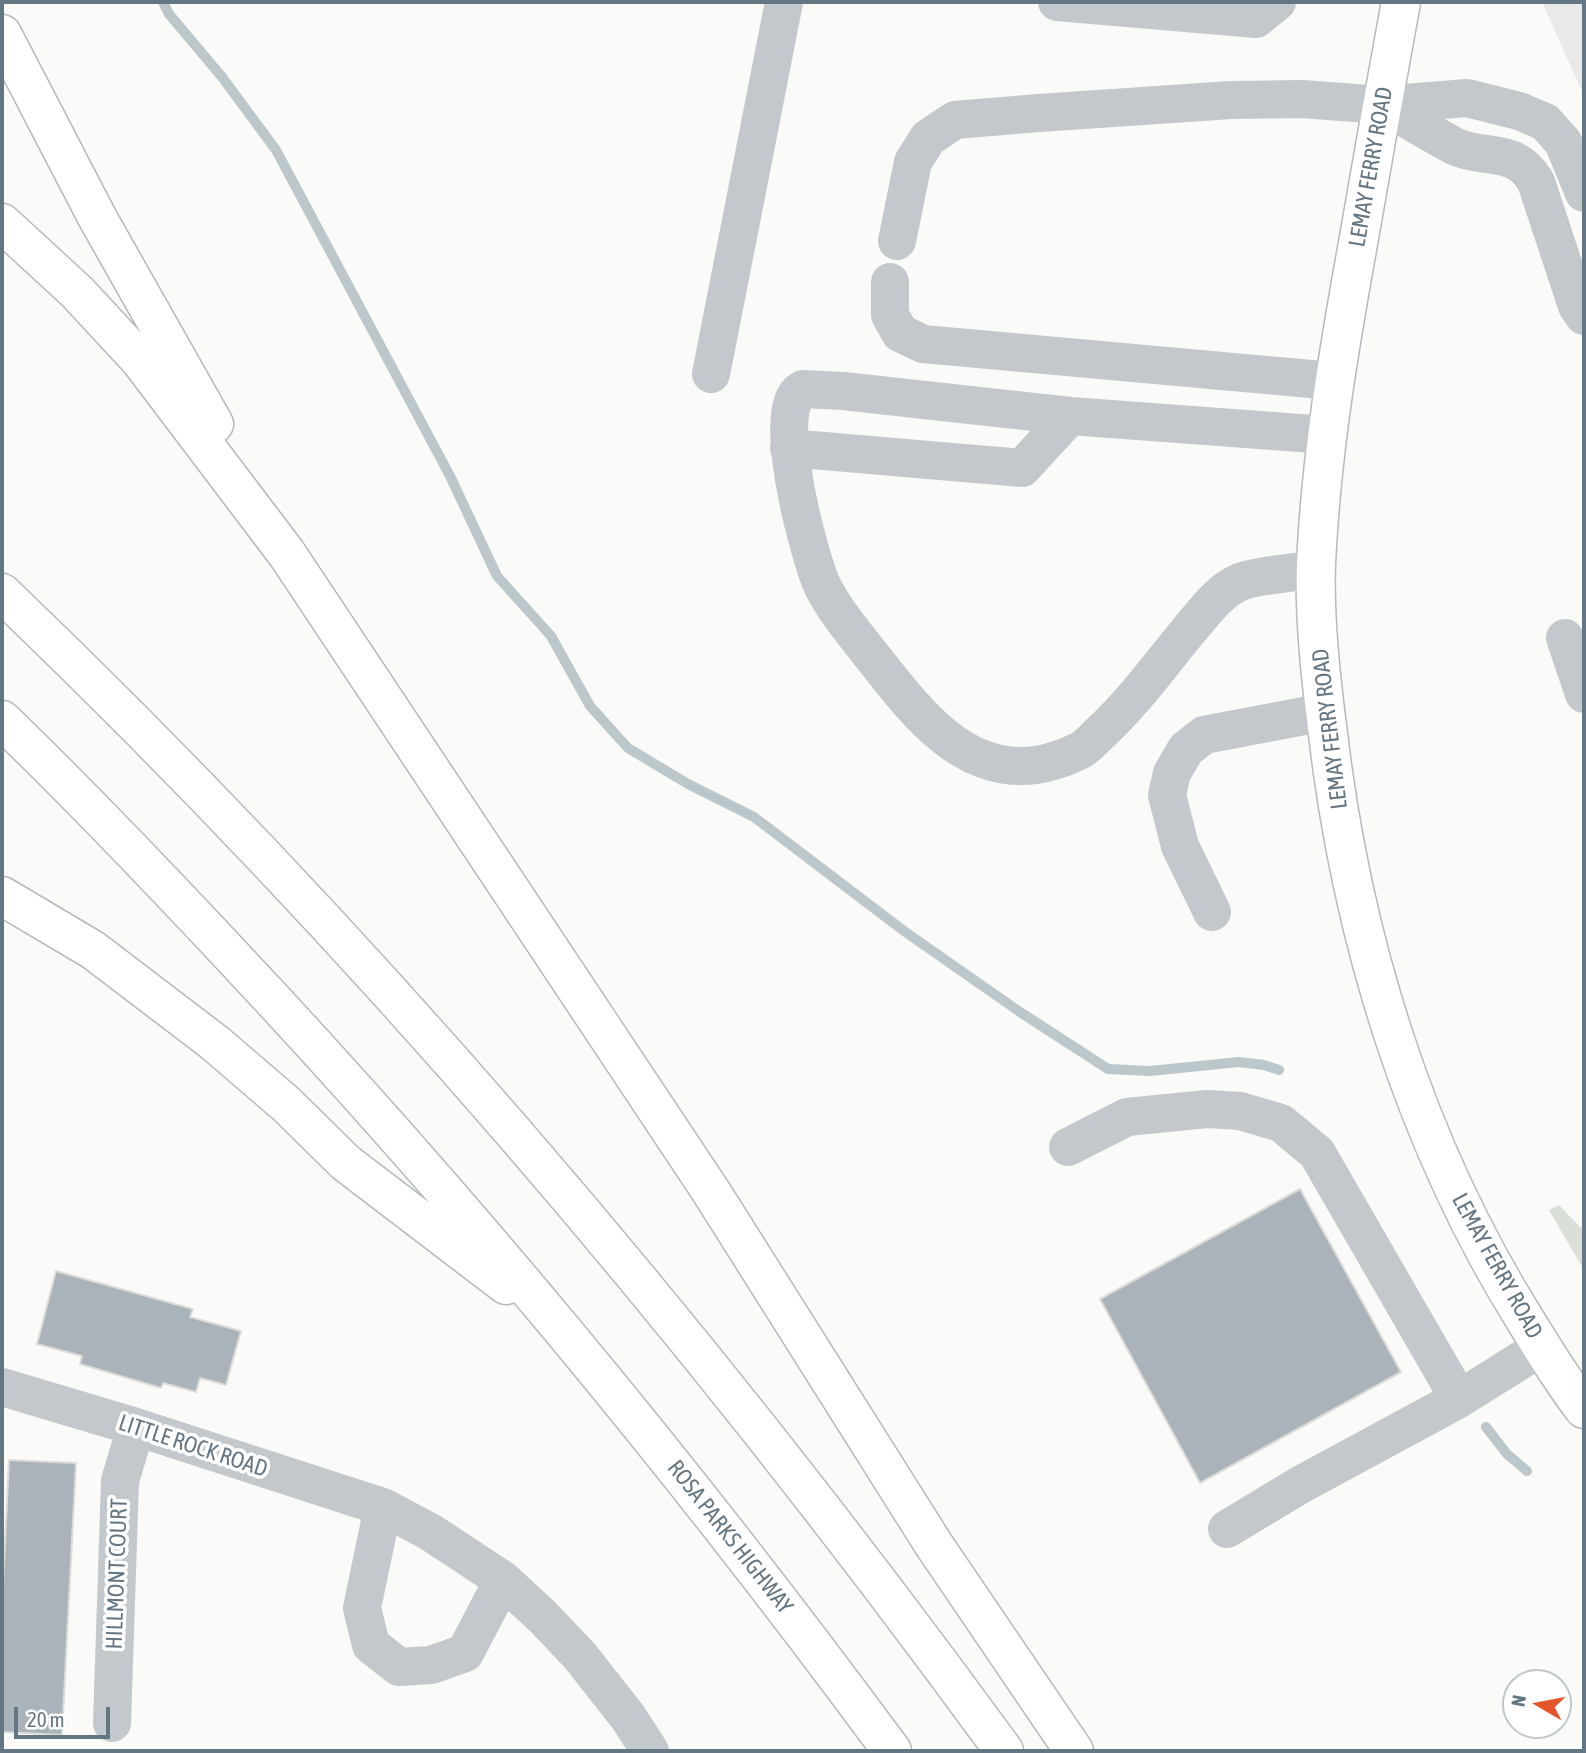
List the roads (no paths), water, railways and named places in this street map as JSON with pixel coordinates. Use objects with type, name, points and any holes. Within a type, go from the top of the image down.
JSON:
[{"type":"main road","name":"LEMAY FERRY ROAD","points":[[1401,2],[1334,381],[1327,435],[1316,569],[1320,655],[1334,785],[1354,892],[1395,1044],[1429,1136],[1498,1277],[1584,1409]]},
{"type":"main road","points":[[2,34],[97,217],[287,554]]},
{"type":"main road","points":[[2,223],[77,292],[140,360],[287,554],[704,1181],[934,1545],[1074,1751]]},
{"type":"main road","points":[[2,593],[89,678],[294,890],[532,1154],[761,1430],[869,1568],[1003,1751]]},
{"type":"main road","points":[[2,720],[134,853],[272,999],[431,1174],[562,1328]]},
{"type":"main road","points":[[2,896],[93,950],[215,1043],[286,1104],[346,1163],[562,1328]]},
{"type":"main road","name":"ROSA PARKS HIGHWAY","points":[[562,1328],[769,1587],[892,1751]]},
{"type":"street","points":[[711,374],[784,2]]},
{"type":"street","points":[[1057,2],[1146,5],[1256,19],[1277,2]]},
{"type":"street","points":[[897,241],[913,162],[928,138],[955,120],[1123,107],[1231,100],[1302,99],[1382,105],[1467,98],[1519,111],[1545,122],[1563,142],[1584,193]]},
{"type":"street","points":[[1382,105],[1457,148],[1506,157],[1529,169],[1536,182],[1577,306],[1584,316]]},
{"type":"street","points":[[890,282],[890,315],[900,333],[923,344],[1334,381]]},
{"type":"street","points":[[1316,569],[1240,581],[1217,597],[1113,721],[1081,750],[1053,760],[1023,766],[991,761],[958,746],[919,715],[851,629],[823,587],[805,536],[789,448],[792,401],[798,391],[803,389],[843,391],[1070,416],[1327,435]]},
{"type":"street","points":[[789,448],[1022,468],[1070,416]]},
{"type":"street","points":[[1565,638],[1584,694]]},
{"type":"street","points":[[1212,912],[1180,846],[1167,795],[1172,773],[1186,749],[1204,735],[1325,712]]},
{"type":"street","points":[[1068,1147],[1127,1117],[1207,1109],[1240,1111],[1281,1123],[1317,1153],[1459,1399]]},
{"type":"street","points":[[1227,1529],[1300,1485],[1459,1399],[1542,1347]]},
{"type":"street","name":"LITTLE ROCK ROAD","points":[[2,1387],[136,1427],[383,1507],[430,1532],[503,1580],[580,1656],[628,1717],[650,1751]]},
{"type":"street","name":"HILLMONT COURT","points":[[111,1723],[121,1480],[136,1427]]},
{"type":"street","points":[[383,1507],[362,1608],[372,1645],[399,1667],[431,1665],[465,1653],[503,1580]]},
{"type":"waterway","points":[[163,2],[169,14],[222,77],[276,150],[450,476],[497,576],[551,636],[590,706],[628,748],[688,784],[754,817],[904,931],[1108,1069],[1150,1071],[1239,1062],[1279,1070]]},
{"type":"waterway","points":[[1486,1427],[1507,1454],[1527,1471]]}]
